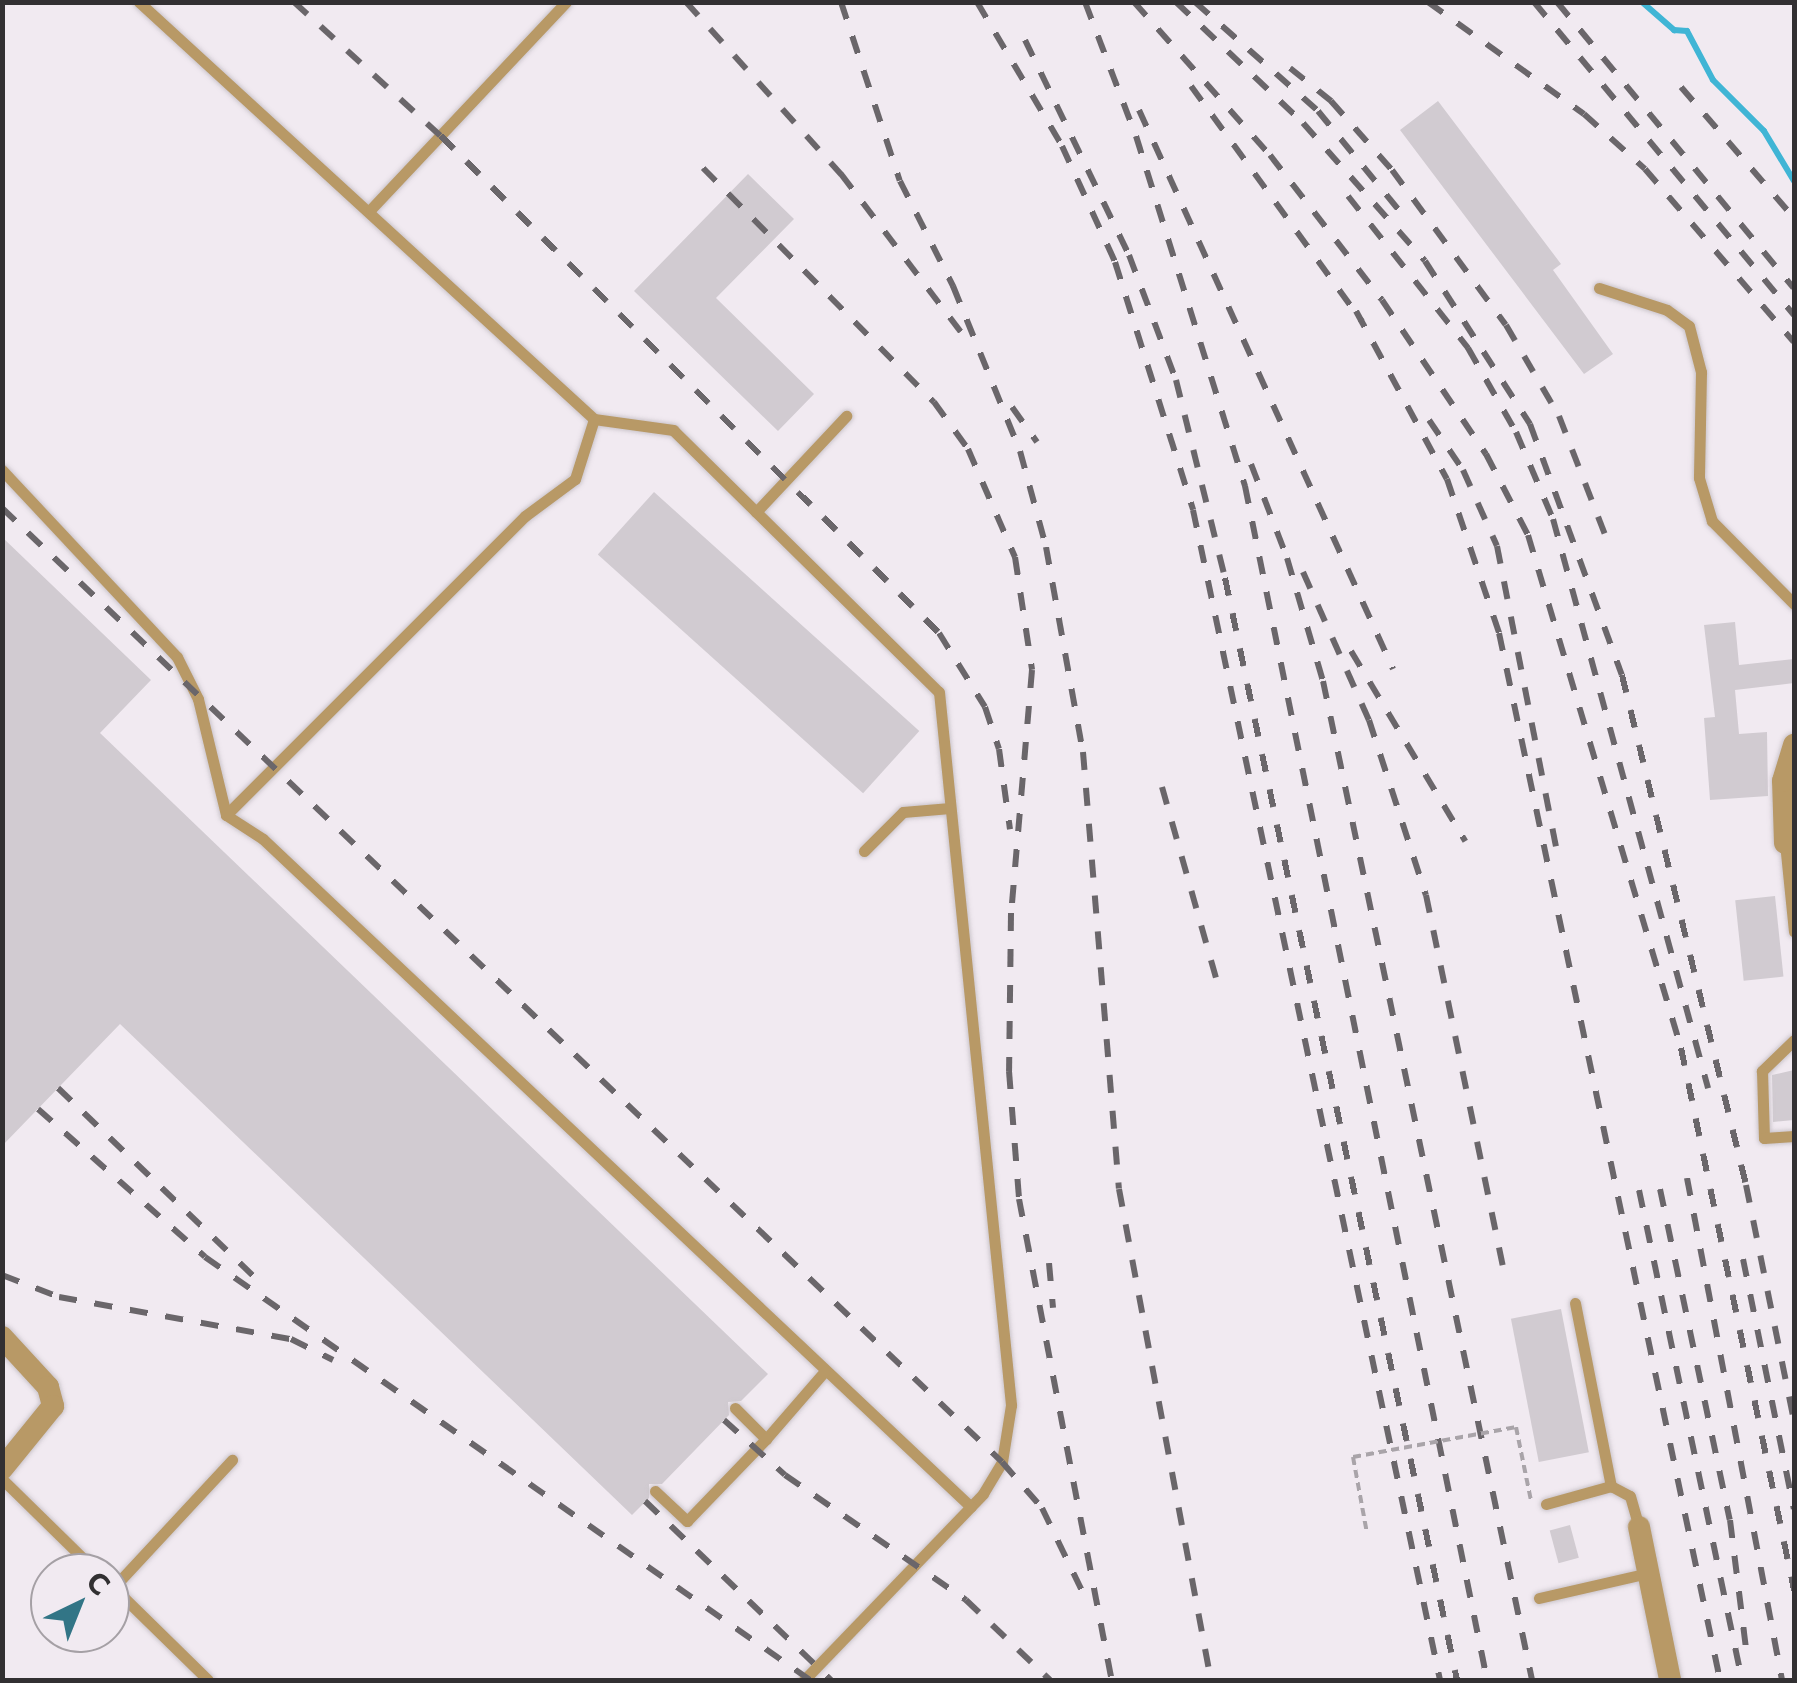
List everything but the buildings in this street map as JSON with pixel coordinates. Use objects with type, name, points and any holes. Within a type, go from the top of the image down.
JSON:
[{"type":"street","points":[[1785,843],[1783,781],[1794,745]]},
{"type":"street","points":[[2,1336],[48,1387],[54,1406],[2,1470]]},
{"type":"street","points":[[1638,1528],[1670,1680]]},
{"type":"lane","points":[[140,2],[371,209],[594,419],[673,430],[939,692],[1012,1405],[1002,1462],[971,1507],[804,1680]]},
{"type":"lane","points":[[371,209],[566,2]]},
{"type":"lane","points":[[1599,288],[1667,310],[1689,326],[1701,372],[1699,478],[1712,521],[1794,604]]},
{"type":"lane","points":[[756,512],[846,416]]},
{"type":"lane","points":[[226,816],[526,516],[575,479],[594,419]]},
{"type":"lane","points":[[2,470],[177,657],[198,699],[226,816],[263,839],[971,1507]]},
{"type":"lane","points":[[864,851],[902,812],[950,808]]},
{"type":"lane","points":[[1785,843],[1794,932]]},
{"type":"lane","points":[[1794,1040],[1762,1071],[1764,1138],[1794,1136]]},
{"type":"lane","points":[[1575,1303],[1612,1486]]},
{"type":"lane","points":[[655,1491],[687,1521],[824,1372]]},
{"type":"lane","points":[[735,1408],[766,1439]]},
{"type":"lane","points":[[130,1567],[232,1460]]},
{"type":"lane","points":[[2,1479],[78,1553]]},
{"type":"lane","points":[[1546,1504],[1612,1486],[1630,1496],[1638,1528]]},
{"type":"lane","points":[[1538,1598],[1648,1574]]},
{"type":"lane","points":[[130,1604],[208,1680]]},
{"type":"path","points":[[1367,1534],[1353,1458],[1516,1428],[1532,1508]]},
{"type":"waterway","points":[[1642,2],[1674,30],[1687,31],[1713,80],[1764,131],[1794,181]]},
{"type":"railway","points":[[294,2],[441,136],[939,633],[985,707],[999,749],[1010,829]]},
{"type":"railway","points":[[686,2],[841,174],[961,332]]},
{"type":"railway","points":[[841,2],[900,181],[953,286],[1020,451],[1046,547],[1083,752],[1119,1189],[1211,1680]]},
{"type":"railway","points":[[977,2],[1062,146],[1115,262],[1193,510],[1440,1680]]},
{"type":"railway","points":[[1085,2],[1136,136],[1245,486],[1487,1680]]},
{"type":"railway","points":[[1134,2],[1270,155],[1382,300],[1486,454],[1528,535],[1681,1048],[1794,1590]]},
{"type":"railway","points":[[1176,2],[1303,123],[1425,261],[1530,424],[1622,675],[1746,1185],[1794,1420]]},
{"type":"railway","points":[[1195,2],[1318,111],[1398,209]]},
{"type":"railway","points":[[1428,2],[1584,114],[1645,169],[1794,342]]},
{"type":"railway","points":[[1534,2],[1794,315]]},
{"type":"railway","points":[[1557,2],[1794,288]]},
{"type":"railway","points":[[1025,40],[1129,255],[1176,380],[1225,578],[1457,1680]]},
{"type":"railway","points":[[1290,68],[1331,101],[1392,170],[1506,325],[1559,416],[1611,550]]},
{"type":"railway","points":[[1191,86],[1362,321]]},
{"type":"railway","points":[[1681,87],[1794,218]]},
{"type":"railway","points":[[1139,110],[1393,669]]},
{"type":"railway","points":[[703,168],[934,402],[968,449],[1015,557],[1032,670],[1011,913],[1009,1071],[1019,1199],[1112,1680]]},
{"type":"railway","points":[[1348,196],[1468,348],[1516,432],[1553,519],[1708,1088]]},
{"type":"railway","points":[[1356,311],[1447,479],[1499,633],[1720,1680]]},
{"type":"railway","points":[[1012,407],[1037,442]]},
{"type":"railway","points":[[1429,420],[1463,470],[1497,546],[1559,861]]},
{"type":"railway","points":[[1251,464],[1287,558],[1323,681],[1532,1680]]},
{"type":"railway","points":[[2,508],[1002,1462],[1042,1508],[1086,1599]]},
{"type":"railway","points":[[1303,572],[1369,720],[1426,895],[1506,1280]]},
{"type":"railway","points":[[1351,651],[1465,841]]},
{"type":"railway","points":[[1162,787],[1220,992]]},
{"type":"railway","points":[[58,1088],[263,1285]]},
{"type":"railway","points":[[38,1109],[205,1257],[810,1680]]},
{"type":"railway","points":[[1687,1178],[1782,1680]]},
{"type":"railway","points":[[1660,1189],[1730,1520],[1747,1656]]},
{"type":"railway","points":[[1639,1190],[1742,1680]]},
{"type":"railway","points":[[1743,1259],[1794,1509]]},
{"type":"railway","points":[[1049,1263],[1053,1308]]},
{"type":"railway","points":[[2,1275],[59,1297],[291,1339],[333,1360]]},
{"type":"railway","points":[[724,1420],[785,1475],[966,1600],[1050,1680]]},
{"type":"railway","points":[[645,1501],[831,1680]]}]
